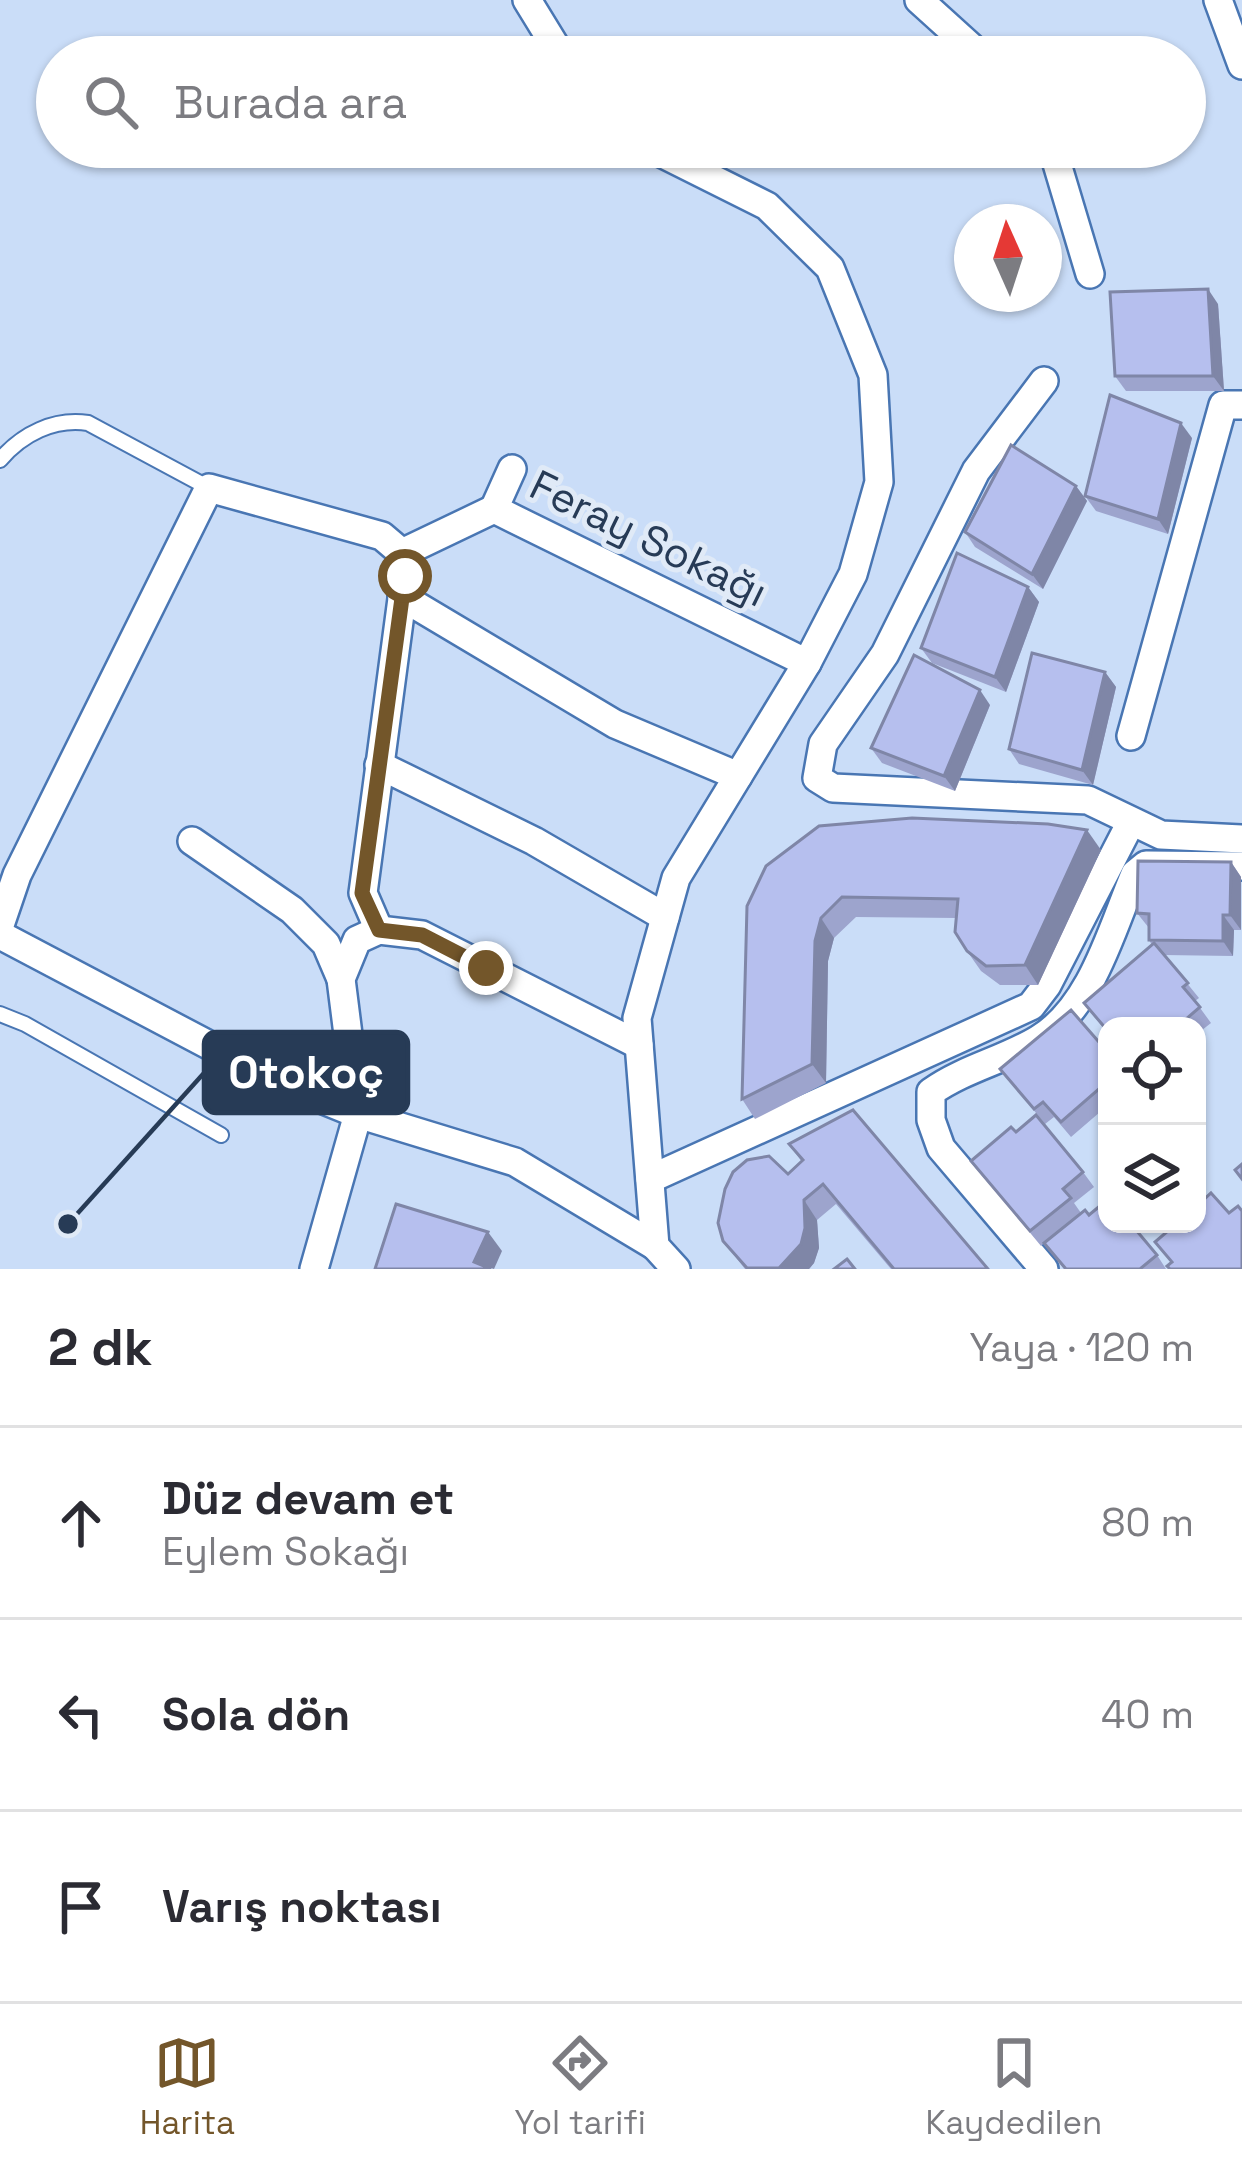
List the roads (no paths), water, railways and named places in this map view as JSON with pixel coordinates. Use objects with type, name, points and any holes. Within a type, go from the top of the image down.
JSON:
[{"type":"street","points":[[527,0],[549,36]]},
{"type":"street","points":[[919,0],[959,36]]},
{"type":"street","points":[[1218,0],[1242,65]]},
{"type":"street","points":[[655,1246],[637,1018],[676,878],[807,662],[853,574],[879,482],[873,374],[830,268],[767,206],[692,168]]},
{"type":"street","points":[[1058,168],[1090,274]]},
{"type":"street","points":[[1044,381],[976,471],[885,655],[823,744],[817,778],[833,788],[1088,800],[1161,836],[1242,838]]},
{"type":"street","points":[[1131,736],[1223,405],[1242,406]]},
{"type":"street","name":"Feray Sokağı","points":[[512,469],[494,509],[807,662]]},
{"type":"street","points":[[0,925],[17,874],[208,488],[382,536],[402,553],[402,597],[362,893],[379,930]]},
{"type":"street","points":[[402,553],[494,509]]},
{"type":"street","points":[[402,597],[615,724],[738,776]]},
{"type":"street","points":[[379,765],[534,841],[665,917]]},
{"type":"street","points":[[650,1179],[1031,1006],[1047,985],[1130,824]]},
{"type":"street","points":[[192,841],[292,910],[326,944],[340,979],[358,1114],[314,1269]]},
{"type":"street","points":[[1044,1269],[940,1148],[931,1120],[931,1092],[956,1074],[1034,1042],[1061,1024],[1080,998],[1136,874],[1146,865],[1242,866]]},
{"type":"street","points":[[340,979],[357,940],[379,930],[422,935],[639,1045]]},
{"type":"street","points":[[0,935],[279,1082],[358,1114],[515,1162],[655,1246],[676,1269]]},
{"type":"lane","points":[[0,460],[39,430],[74,421],[88,423],[208,488]]},
{"type":"lane","points":[[0,1014],[221,1135]]},
{"type":"place","name":"Otokoç","points":[[68,1224]]}]
